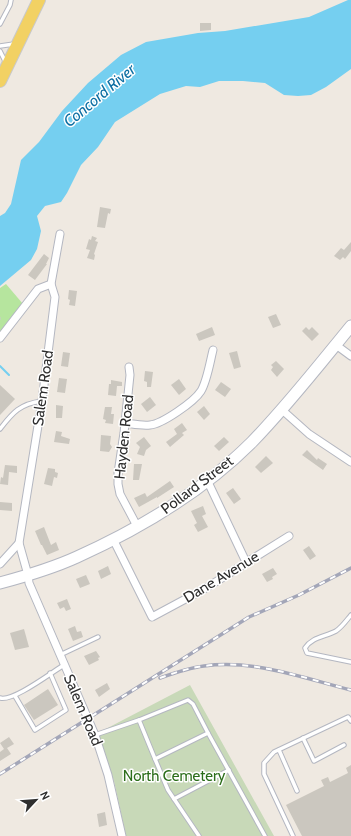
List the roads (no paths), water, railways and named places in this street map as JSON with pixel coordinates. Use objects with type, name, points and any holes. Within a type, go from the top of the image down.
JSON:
[{"type":"main road","points":[[0,81],[38,0]]},
{"type":"main road","name":"Pollard Street","points":[[0,584],[78,556],[113,539],[158,514],[207,480],[251,442],[351,326]]},
{"type":"street","name":"Salem Road","points":[[60,234],[51,284],[56,297],[42,401],[19,543],[29,583],[95,736],[108,775],[122,836]]},
{"type":"street","points":[[0,338],[38,289],[51,284]]},
{"type":"street","points":[[336,345],[351,356]]},
{"type":"street","points":[[125,423],[150,425],[157,423],[169,417],[191,400],[200,392],[203,386],[213,350]]},
{"type":"street","name":"Hayden Road","points":[[129,367],[130,376],[118,473],[118,484],[120,494],[137,526]]},
{"type":"street","points":[[281,409],[309,434],[351,462]]},
{"type":"street","points":[[207,480],[246,562]]},
{"type":"street","name":"Dane Avenue","points":[[113,539],[152,617],[206,588],[289,536]]},
{"type":"street","points":[[0,564],[19,543]]},
{"type":"lane","points":[[0,24],[11,0]]},
{"type":"lane","points":[[0,46],[11,45],[19,42]]},
{"type":"lane","points":[[0,51],[7,67]]},
{"type":"lane","points":[[0,428],[22,405],[42,401]]},
{"type":"lane","points":[[351,615],[336,631],[308,643],[304,648],[307,653],[351,662]]},
{"type":"lane","points":[[60,655],[98,636]]},
{"type":"lane","points":[[0,698],[2,699],[15,696],[64,665]]},
{"type":"lane","points":[[15,696],[35,730],[66,710],[50,673]]},
{"type":"lane","points":[[95,736],[188,700],[193,704],[265,836]]},
{"type":"lane","points":[[293,836],[264,774],[264,763],[274,752],[348,717],[351,720]]},
{"type":"lane","points":[[139,720],[164,782],[199,836]]},
{"type":"lane","points":[[155,759],[208,733]]},
{"type":"lane","points":[[303,738],[314,762],[344,745]]},
{"type":"lane","points":[[279,750],[297,791]]},
{"type":"lane","points":[[174,799],[229,770]]},
{"type":"water","name":"Concord River","points":[[351,0],[351,69],[326,87],[311,95],[284,95],[265,83],[243,81],[219,81],[200,87],[186,86],[160,94],[115,122],[98,147],[81,165],[61,202],[45,206],[37,216],[41,231],[37,249],[31,260],[0,286],[0,216],[5,213],[11,204],[21,160],[39,142],[62,111],[88,83],[121,55],[146,42],[309,17]]},
{"type":"waterway","points":[[0,366],[9,375]]},
{"type":"railway","points":[[0,774],[249,617],[299,595],[351,568]]},
{"type":"railway","points":[[160,678],[181,671],[204,666],[241,665],[260,667],[297,675],[351,690]]},
{"type":"park label","name":"North Cemetery","points":[[174,776]]}]
